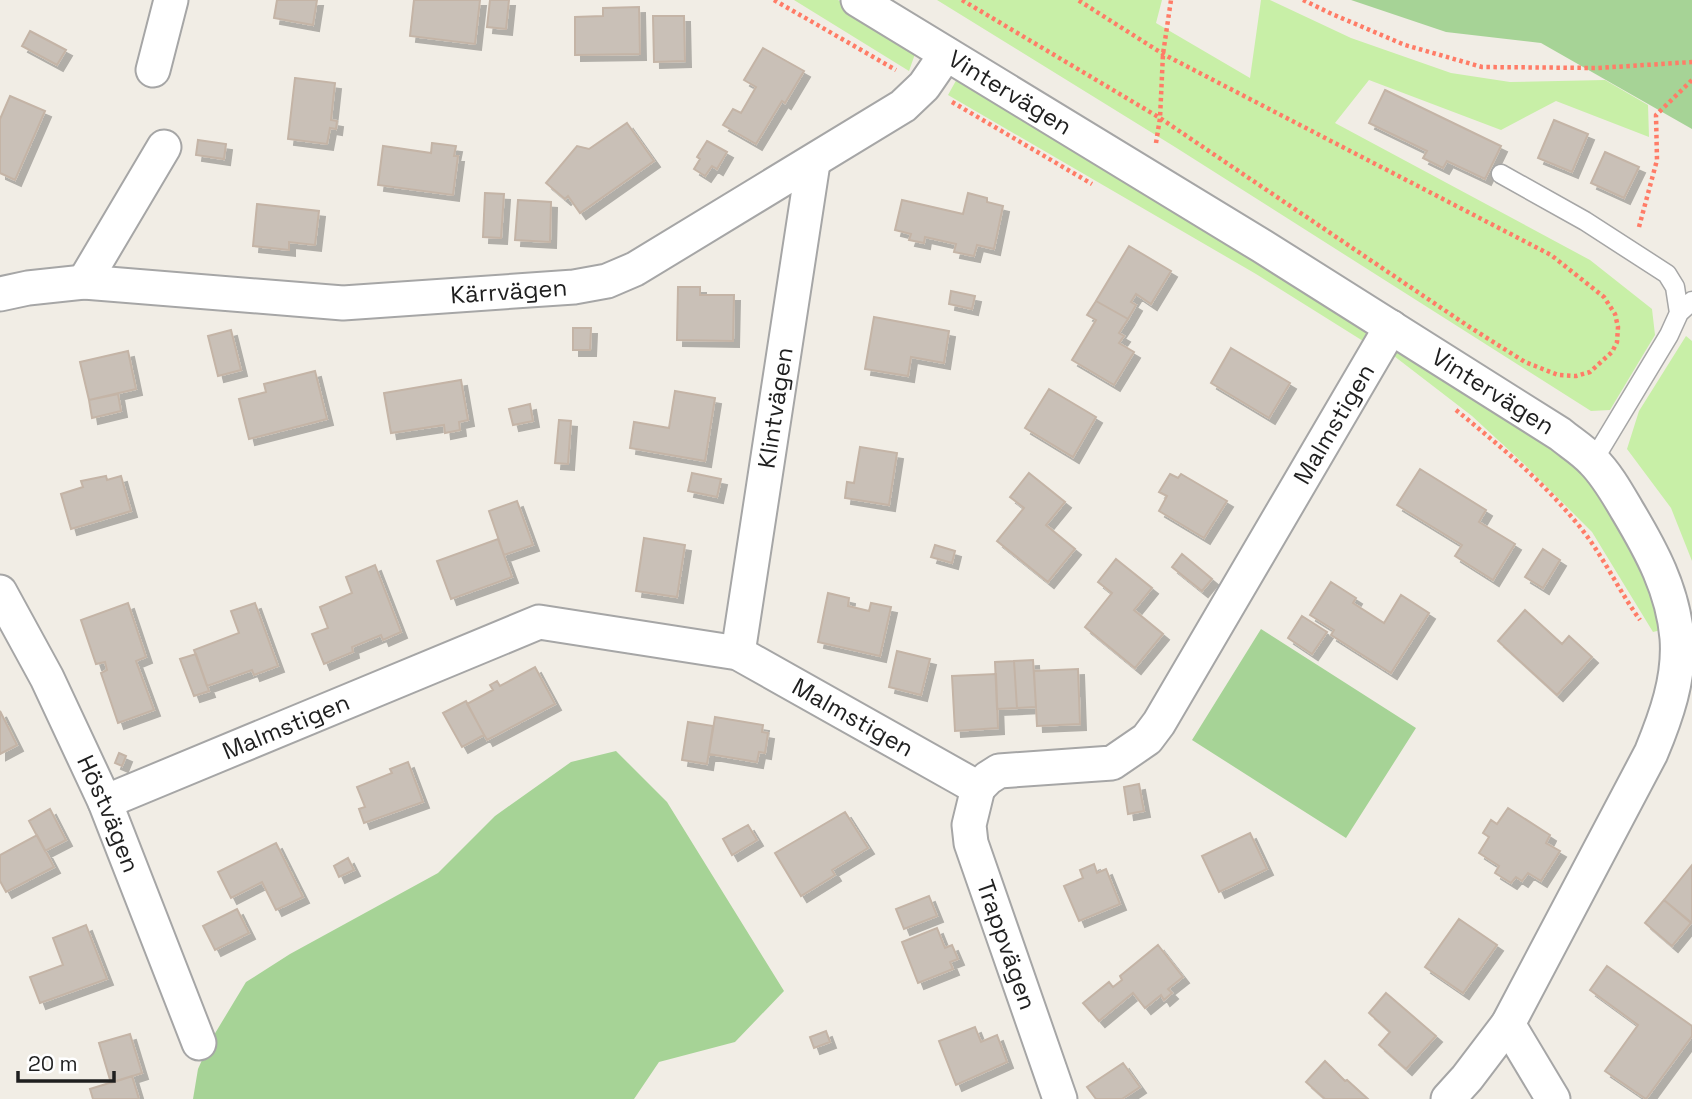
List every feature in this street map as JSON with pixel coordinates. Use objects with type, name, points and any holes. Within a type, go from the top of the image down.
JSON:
[{"type":"street","points":[[153,69],[171,0]]},
{"type":"street","name":"Vintervägen","points":[[858,0],[1150,178],[1560,434],[1593,461],[1614,488],[1651,551],[1665,583],[1677,640],[1671,698],[1651,753],[1508,1024],[1448,1099]]},
{"type":"street","name":"Kärrvägen","points":[[0,294],[27,288],[84,282],[343,303],[574,288],[607,281],[635,269],[903,106],[924,86],[946,54]]},
{"type":"street","points":[[84,282],[164,147]]},
{"type":"street","name":"Klintvägen","points":[[738,653],[813,163]]},
{"type":"street","name":"Malmstigen","points":[[105,802],[539,622],[738,653],[978,788],[999,771],[1112,763],[1147,739],[1165,712],[1391,327]]},
{"type":"street","name":"Höstvägen","points":[[0,592],[47,678],[105,802],[199,1043]]},
{"type":"street","name":"Trappvägen","points":[[978,788],[969,825],[971,842],[1060,1099]]},
{"type":"street","points":[[1508,1024],[1553,1099]]},
{"type":"lane","points":[[1501,174],[1585,221],[1667,274],[1686,307],[1593,461]]},
{"type":"path","points":[[774,0],[1103,191]]},
{"type":"path","points":[[962,0],[1160,118],[1468,326],[1534,366],[1558,375],[1576,376],[1590,372],[1612,352],[1617,342],[1618,327],[1610,305],[1604,297],[1550,255],[1163,54],[1078,0]]},
{"type":"path","points":[[1150,178],[1160,118],[1163,54],[1171,0]]},
{"type":"path","points":[[1303,0],[1405,45],[1482,67],[1598,68],[1692,62]]},
{"type":"path","points":[[1632,252],[1657,160],[1656,115],[1692,80]]},
{"type":"path","points":[[1447,403],[1487,435],[1576,521],[1651,637],[1664,641],[1677,640]]},
{"type":"green space","points":[[794,0],[838,0],[902,38],[915,54],[909,71]]},
{"type":"green space","points":[[937,0],[1162,0],[1156,23],[1250,78],[1261,0],[1270,0],[1351,38],[1451,73],[1510,82],[1605,80],[1648,105],[1649,137],[1556,101],[1501,130],[1369,80],[1335,123],[1590,260],[1652,309],[1655,335],[1610,410],[1591,411],[1175,147]]},
{"type":"green space","points":[[1351,0],[1692,0],[1692,129],[1541,43],[1446,32]]},
{"type":"green space","points":[[958,77],[1377,330],[1371,346],[1256,274],[948,95]]},
{"type":"green space","points":[[1686,336],[1692,341],[1692,561],[1671,508],[1627,449],[1639,411]]},
{"type":"green space","points":[[1400,341],[1552,445],[1589,478],[1651,583],[1661,630],[1653,632],[1592,532],[1472,416],[1394,356]]},
{"type":"green space","points":[[1261,629],[1416,728],[1346,838],[1192,740]]},
{"type":"green space","points":[[616,751],[667,802],[784,991],[735,1042],[659,1062],[634,1099],[193,1099],[198,1069],[211,1040],[246,982],[290,954],[438,873],[495,816],[571,762]]},
{"type":"building","points":[[277,0],[317,0],[313,25],[274,18]]},
{"type":"building","points":[[414,0],[480,0],[475,44],[410,36]]},
{"type":"building","points":[[490,0],[509,0],[506,29],[487,27]]},
{"type":"building","points":[[639,7],[640,54],[575,55],[575,17],[603,16],[603,8]]},
{"type":"building","points":[[653,16],[684,16],[685,61],[654,62]]},
{"type":"building","points":[[30,31],[66,50],[57,65],[22,46]]},
{"type":"building","points":[[763,48],[804,71],[756,144],[723,125],[733,109],[741,113],[756,87],[744,80]]},
{"type":"building","points":[[295,78],[335,83],[331,120],[337,121],[336,129],[330,128],[327,144],[288,139]]},
{"type":"building","points":[[1385,90],[1501,146],[1485,179],[1447,161],[1443,168],[1423,158],[1427,151],[1369,123]]},
{"type":"building","points":[[10,96],[45,111],[15,180],[0,173],[0,119]]},
{"type":"building","points":[[1554,120],[1588,134],[1572,172],[1538,158]]},
{"type":"building","points":[[627,123],[654,161],[580,213],[568,196],[565,199],[546,183],[577,146],[589,149]]},
{"type":"building","points":[[198,140],[226,144],[224,159],[196,155]]},
{"type":"building","points":[[707,141],[727,152],[717,169],[712,166],[705,176],[694,169],[700,159],[697,157]]},
{"type":"building","points":[[432,143],[456,146],[454,156],[458,156],[453,195],[378,185],[383,146],[431,153]]},
{"type":"building","points":[[1605,152],[1639,167],[1624,198],[1591,183]]},
{"type":"building","points":[[485,193],[504,194],[501,238],[483,237]]},
{"type":"building","points":[[968,193],[1003,206],[994,249],[977,245],[974,256],[954,252],[956,244],[925,237],[924,243],[909,240],[911,234],[895,230],[902,200],[963,214]]},
{"type":"building","points":[[518,200],[551,202],[550,242],[515,240]]},
{"type":"building","points":[[257,204],[319,211],[315,245],[289,242],[289,250],[253,246]]},
{"type":"building","points":[[1129,246],[1171,271],[1151,304],[1136,294],[1131,302],[1136,305],[1128,319],[1096,301]]},
{"type":"building","points":[[678,287],[700,287],[700,295],[734,295],[733,341],[677,340]]},
{"type":"building","points":[[951,291],[975,296],[972,309],[949,304]]},
{"type":"building","points":[[1096,301],[1128,319],[1119,333],[1124,336],[1119,343],[1134,352],[1114,385],[1072,360],[1096,320],[1087,315]]},
{"type":"building","points":[[874,317],[949,331],[944,363],[911,357],[908,376],[865,369]]},
{"type":"building","points":[[573,328],[591,328],[590,350],[573,350]]},
{"type":"building","points":[[231,330],[241,370],[218,376],[208,336]]},
{"type":"building","points":[[1231,348],[1290,383],[1269,418],[1211,383]]},
{"type":"building","points":[[128,351],[136,389],[89,400],[80,362]]},
{"type":"building","points":[[315,371],[327,419],[249,439],[239,399],[266,392],[264,384]]},
{"type":"building","points":[[461,380],[468,420],[459,422],[460,430],[445,433],[444,425],[391,433],[384,393]]},
{"type":"building","points":[[1049,389],[1096,417],[1073,457],[1025,428]]},
{"type":"building","points":[[675,391],[715,398],[705,461],[630,448],[634,422],[669,428]]},
{"type":"building","points":[[118,394],[121,411],[92,418],[89,400]]},
{"type":"building","points":[[530,404],[533,421],[513,425],[509,409]]},
{"type":"building","points":[[559,420],[571,421],[568,464],[555,463]]},
{"type":"building","points":[[860,447],[897,453],[889,505],[845,498],[847,482],[854,483]]},
{"type":"building","points":[[1420,469],[1486,510],[1479,522],[1515,544],[1493,580],[1455,556],[1462,545],[1397,505]]},
{"type":"building","points":[[692,473],[721,479],[717,497],[688,491]]},
{"type":"building","points":[[1029,473],[1065,502],[1046,525],[1075,549],[1048,582],[997,541],[1024,508],[1010,497]]},
{"type":"building","points":[[1170,474],[1178,478],[1181,474],[1227,501],[1204,538],[1159,511],[1167,496],[1159,492]]},
{"type":"building","points":[[106,476],[107,480],[121,476],[131,511],[71,529],[61,494],[83,487],[81,481]]},
{"type":"building","points":[[517,501],[533,545],[504,555],[489,511]]},
{"type":"building","points":[[644,538],[685,545],[677,597],[636,591]]},
{"type":"building","points":[[498,539],[512,577],[451,599],[437,561]]},
{"type":"building","points":[[935,545],[955,551],[952,563],[931,557]]},
{"type":"building","points":[[1543,549],[1560,560],[1543,588],[1525,577]]},
{"type":"building","points":[[1182,554],[1212,579],[1202,591],[1172,567]]},
{"type":"building","points":[[1116,559],[1152,588],[1134,610],[1163,634],[1135,668],[1085,627],[1112,593],[1098,582]]},
{"type":"building","points":[[375,565],[401,632],[383,640],[381,635],[352,647],[353,652],[324,664],[312,634],[328,628],[320,607],[352,593],[346,577]]},
{"type":"building","points":[[1331,582],[1356,598],[1353,603],[1384,623],[1401,595],[1429,613],[1391,673],[1331,635],[1334,630],[1310,615]]},
{"type":"building","points":[[828,593],[849,598],[848,606],[869,611],[871,603],[891,607],[880,656],[818,642]]},
{"type":"building","points":[[128,603],[146,657],[136,661],[154,710],[118,723],[101,673],[107,670],[105,662],[96,664],[81,620]]},
{"type":"building","points":[[255,603],[278,666],[254,675],[252,670],[207,686],[194,650],[239,633],[231,611]]},
{"type":"building","points":[[1525,610],[1562,644],[1569,636],[1592,657],[1557,695],[1498,641]]},
{"type":"building","points":[[1302,616],[1327,632],[1312,654],[1288,638]]},
{"type":"building","points":[[897,651],[930,659],[921,695],[889,687]]},
{"type":"building","points":[[196,654],[209,691],[194,696],[180,659]]},
{"type":"building","points":[[1033,660],[1036,707],[1017,708],[1014,661]]},
{"type":"building","points":[[1014,661],[1017,708],[997,709],[995,662]]},
{"type":"building","points":[[535,667],[555,704],[487,740],[467,704],[493,690],[490,685],[497,681],[500,686]]},
{"type":"building","points":[[1078,669],[1080,724],[1037,726],[1034,671]]},
{"type":"building","points":[[996,674],[998,728],[955,731],[952,676]]},
{"type":"building","points":[[466,701],[484,735],[462,747],[443,713]]},
{"type":"building","points":[[0,711],[17,745],[0,754]]},
{"type":"building","points":[[715,717],[763,725],[762,732],[768,733],[765,753],[759,752],[757,762],[709,754]]},
{"type":"building","points":[[688,722],[713,726],[707,764],[682,760]]},
{"type":"building","points":[[119,753],[126,756],[122,766],[115,763]]},
{"type":"building","points":[[408,762],[423,802],[364,823],[359,809],[365,807],[357,787],[392,773],[390,769]]},
{"type":"building","points":[[1139,784],[1144,811],[1128,814],[1124,787]]},
{"type":"building","points":[[1508,808],[1550,835],[1546,843],[1560,851],[1541,881],[1528,873],[1522,881],[1516,877],[1511,883],[1495,873],[1499,866],[1479,853],[1489,837],[1483,833],[1491,820],[1497,824]]},
{"type":"building","points":[[50,809],[66,840],[45,851],[29,821]]},
{"type":"building","points":[[845,812],[868,848],[832,870],[835,875],[801,896],[775,853]]},
{"type":"building","points":[[748,825],[757,840],[732,855],[723,839]]},
{"type":"building","points":[[1250,833],[1267,869],[1219,892],[1202,856]]},
{"type":"building","points":[[37,835],[54,867],[6,892],[0,881],[0,855]]},
{"type":"building","points":[[276,843],[303,897],[276,910],[262,882],[231,898],[218,872]]},
{"type":"building","points":[[348,858],[354,870],[339,877],[334,866]]},
{"type":"building","points":[[1094,864],[1097,873],[1106,869],[1120,904],[1079,921],[1064,886],[1083,878],[1080,870]]},
{"type":"building","points":[[1692,865],[1692,923],[1664,900]]},
{"type":"building","points":[[929,896],[937,916],[904,929],[896,909]]},
{"type":"building","points":[[1664,900],[1691,923],[1672,946],[1645,923]]},
{"type":"building","points":[[237,909],[249,933],[215,950],[203,926]]},
{"type":"building","points":[[1459,919],[1497,945],[1463,993],[1425,967]]},
{"type":"building","points":[[86,925],[107,979],[40,1003],[30,977],[63,965],[53,938]]},
{"type":"building","points":[[937,928],[945,948],[952,945],[958,959],[950,962],[953,969],[918,983],[902,942]]},
{"type":"building","points":[[1158,945],[1183,977],[1168,989],[1172,993],[1164,1000],[1161,995],[1145,1008],[1133,993],[1099,1021],[1083,1003],[1109,982],[1113,987],[1122,980],[1120,976]]},
{"type":"building","points":[[1607,966],[1692,1026],[1692,1036],[1646,1099],[1605,1071],[1638,1025],[1590,990]]},
{"type":"building","points":[[1386,993],[1436,1036],[1406,1069],[1379,1045],[1390,1032],[1369,1013]]},
{"type":"building","points":[[975,1027],[981,1042],[997,1035],[1007,1062],[956,1085],[939,1041]]},
{"type":"building","points":[[826,1031],[830,1042],[814,1048],[810,1037]]},
{"type":"building","points":[[130,1034],[142,1073],[111,1083],[99,1043]]},
{"type":"building","points":[[1325,1061],[1368,1099],[1325,1099],[1306,1082]]},
{"type":"building","points":[[1123,1063],[1140,1087],[1122,1099],[1096,1099],[1087,1087]]},
{"type":"building","points":[[132,1076],[139,1099],[93,1099],[90,1089]]}]
